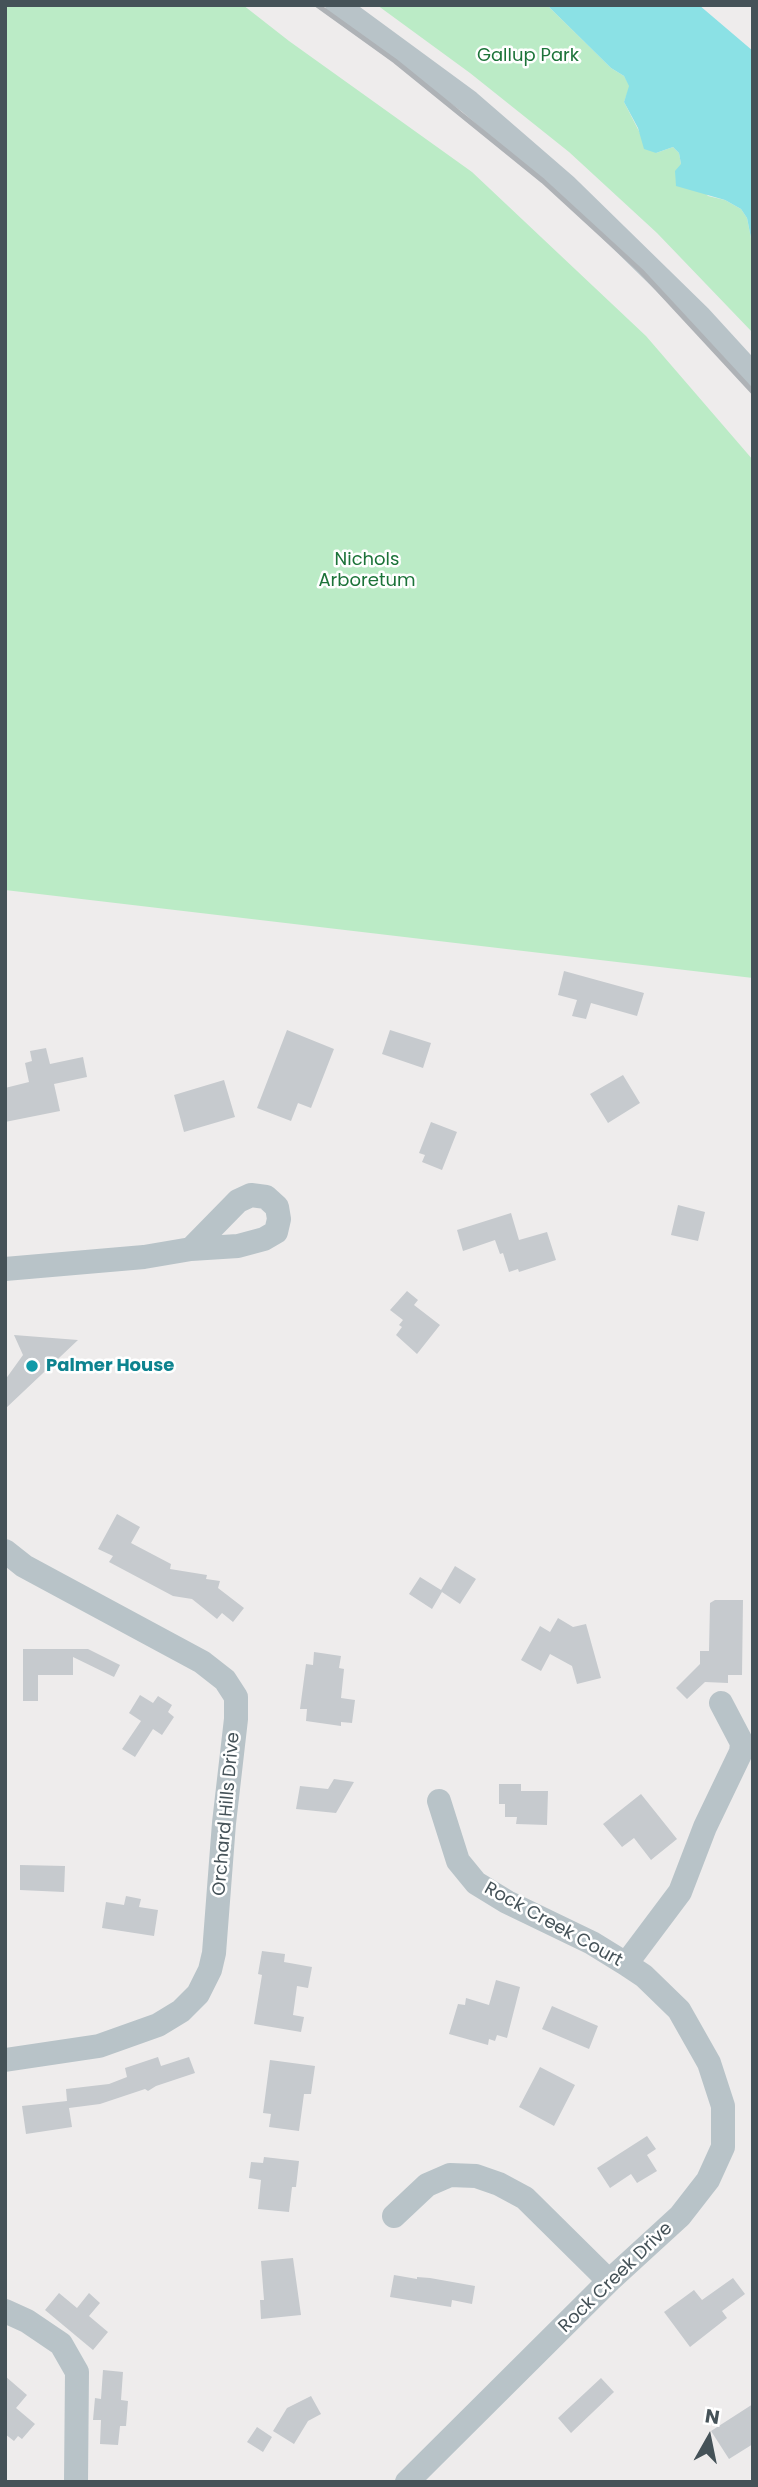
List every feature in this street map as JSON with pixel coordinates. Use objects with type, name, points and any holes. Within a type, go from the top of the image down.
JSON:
[{"type":"street","points":[[337,5],[468,102],[566,186],[700,317],[753,375]]},
{"type":"street","points":[[5,1269],[144,1257],[191,1249]]},
{"type":"street","name":"Orchard Hills Drive","points":[[5,1551],[24,1566],[202,1662],[225,1680],[236,1697],[214,1953],[210,1970],[198,1994],[181,2011],[158,2025],[99,2046],[5,2060]]},
{"type":"street","points":[[626,1964],[680,1892],[705,1828],[741,1752],[742,1743],[721,1703]]},
{"type":"street","name":"Rock Creek Court","points":[[439,1801],[458,1861],[476,1882],[507,1902],[592,1943],[644,1976],[679,2010],[692,2033]]},
{"type":"street","name":"Rock Creek Drive","points":[[407,2482],[609,2281],[680,2216],[708,2180],[723,2147],[723,2106],[709,2063],[692,2033]]},
{"type":"street","points":[[394,2216],[427,2185],[450,2175],[475,2176],[499,2184],[525,2199],[609,2281]]},
{"type":"street","points":[[5,2311],[27,2321],[61,2344],[77,2372],[76,2482]]},
{"type":"green space","name":"Nichols Arboretum","points":[[5,5],[243,5],[472,172],[646,336],[753,460],[753,978],[5,890]]},
{"type":"green space","name":"Gallup Park","points":[[377,5],[547,5],[611,68],[624,76],[630,86],[624,102],[642,137],[656,153],[673,147],[679,153],[681,164],[708,196],[725,200],[741,209],[747,218],[753,248],[753,333],[657,233],[569,152],[470,73]]},
{"type":"water","points":[[547,5],[699,5],[753,51],[753,248],[747,218],[741,209],[725,200],[676,186],[675,171],[681,164],[679,153],[673,147],[656,153],[644,149],[638,128],[624,102],[629,86],[624,76],[611,68]]},
{"type":"building","points":[[564,971],[644,993],[637,1016],[591,1003],[586,1019],[572,1016],[577,1000],[558,995]]},
{"type":"building","points":[[287,1030],[334,1049],[311,1108],[298,1103],[291,1121],[257,1108]]},
{"type":"building","points":[[390,1030],[431,1043],[423,1068],[382,1054]]},
{"type":"building","points":[[46,1048],[50,1064],[83,1057],[87,1077],[54,1084],[60,1111],[5,1122],[5,1088],[29,1082],[25,1063],[32,1061],[30,1051]]},
{"type":"building","points":[[623,1075],[640,1103],[608,1123],[590,1094]]},
{"type":"building","points":[[224,1080],[235,1117],[184,1132],[174,1095]]},
{"type":"building","points":[[431,1122],[457,1132],[442,1170],[422,1162],[425,1155],[419,1153]]},
{"type":"building","points":[[678,1205],[705,1212],[698,1241],[671,1235]]},
{"type":"building","points":[[511,1213],[519,1240],[547,1232],[556,1260],[519,1272],[518,1269],[509,1272],[503,1253],[500,1254],[495,1240],[463,1251],[457,1230]]},
{"type":"building","points":[[407,1291],[418,1300],[414,1305],[440,1325],[417,1354],[396,1335],[403,1320],[390,1310]]},
{"type":"building","name":"Palmer House","points":[[14,1335],[78,1340],[5,1409],[5,1380],[23,1355]]},
{"type":"building","points":[[117,1514],[140,1527],[131,1543],[171,1564],[170,1569],[207,1575],[206,1579],[220,1581],[218,1588],[244,1608],[233,1622],[222,1613],[217,1619],[192,1599],[173,1596],[109,1562],[113,1556],[98,1549]]},
{"type":"building","points":[[455,1566],[476,1579],[460,1604],[442,1592],[432,1609],[409,1594],[420,1577],[441,1590]]},
{"type":"building","points":[[715,1600],[743,1600],[742,1675],[728,1675],[728,1683],[705,1682],[687,1699],[676,1688],[700,1664],[700,1651],[709,1651],[710,1603]]},
{"type":"building","points":[[558,1618],[573,1627],[586,1624],[601,1678],[577,1684],[572,1666],[550,1654],[541,1671],[521,1660],[540,1626],[550,1632]]},
{"type":"building","points":[[23,1649],[88,1649],[120,1665],[114,1677],[73,1657],[73,1675],[38,1675],[38,1701],[23,1701]]},
{"type":"building","points":[[314,1652],[341,1656],[339,1668],[344,1669],[341,1698],[355,1700],[352,1723],[341,1722],[341,1726],[306,1721],[307,1709],[300,1709],[306,1664],[313,1665]]},
{"type":"building","points":[[140,1695],[153,1703],[158,1696],[172,1705],[168,1712],[174,1717],[162,1735],[153,1729],[135,1757],[122,1749],[141,1721],[129,1713]]},
{"type":"building","points":[[334,1779],[354,1782],[336,1813],[296,1809],[300,1786],[328,1789]]},
{"type":"building","points":[[499,1784],[521,1784],[521,1791],[548,1791],[547,1825],[516,1824],[517,1817],[505,1817],[505,1804],[499,1804]]},
{"type":"building","points":[[641,1794],[677,1839],[651,1860],[634,1838],[622,1847],[603,1824]]},
{"type":"building","points":[[20,1865],[65,1866],[64,1892],[20,1890]]},
{"type":"building","points":[[126,1896],[141,1899],[139,1907],[158,1910],[154,1936],[102,1928],[106,1902],[124,1905]]},
{"type":"building","points":[[262,1951],[285,1954],[284,1962],[312,1967],[308,1988],[297,1986],[293,2015],[304,2017],[301,2032],[254,2024],[262,1975],[258,1974]]},
{"type":"building","points":[[496,1980],[520,1987],[507,2038],[497,2035],[495,2041],[489,2039],[488,2045],[449,2034],[458,2004],[465,2005],[466,1998],[489,2005]]},
{"type":"building","points":[[552,2006],[598,2026],[589,2049],[542,2029]]},
{"type":"building","points":[[158,2057],[161,2066],[189,2057],[195,2073],[148,2091],[145,2089],[100,2104],[69,2108],[72,2127],[26,2134],[22,2106],[67,2101],[66,2089],[109,2084],[127,2077],[125,2068]]},
{"type":"building","points":[[270,2060],[315,2066],[311,2094],[304,2094],[299,2131],[269,2127],[271,2114],[263,2113]]},
{"type":"building","points":[[540,2067],[575,2085],[554,2126],[519,2107]]},
{"type":"building","points":[[647,2136],[656,2149],[647,2155],[657,2171],[637,2183],[631,2174],[610,2188],[597,2168]]},
{"type":"building","points":[[264,2157],[299,2161],[289,2212],[258,2209],[261,2180],[249,2178],[251,2162],[263,2163]]},
{"type":"building","points":[[293,2258],[301,2315],[261,2319],[260,2300],[264,2300],[261,2261]]},
{"type":"building","points":[[394,2275],[475,2286],[472,2304],[452,2300],[451,2307],[390,2297]]},
{"type":"building","points":[[733,2278],[745,2294],[722,2311],[727,2318],[690,2347],[664,2312],[694,2290],[702,2300]]},
{"type":"building","points":[[59,2293],[77,2308],[89,2293],[100,2303],[89,2316],[108,2332],[93,2350],[45,2310]]},
{"type":"building","points":[[103,2370],[123,2372],[121,2400],[128,2401],[126,2426],[120,2426],[118,2445],[100,2444],[101,2420],[93,2420],[95,2398],[101,2399]]},
{"type":"building","points":[[5,2376],[27,2395],[16,2408],[35,2424],[22,2439],[18,2436],[14,2441],[5,2434]]},
{"type":"building","points":[[601,2378],[614,2392],[571,2433],[558,2418]]},
{"type":"building","points":[[311,2396],[321,2414],[308,2421],[294,2444],[273,2431],[287,2408]]},
{"type":"building","points":[[753,2404],[753,2444],[729,2459],[711,2431]]},
{"type":"building","points":[[257,2427],[272,2437],[263,2452],[247,2442]]},
{"type":"railway","points":[[317,5],[395,61],[543,181],[641,271],[753,392]]},
{"type":"place","name":"Palmer House","points":[[32,1366]]}]
